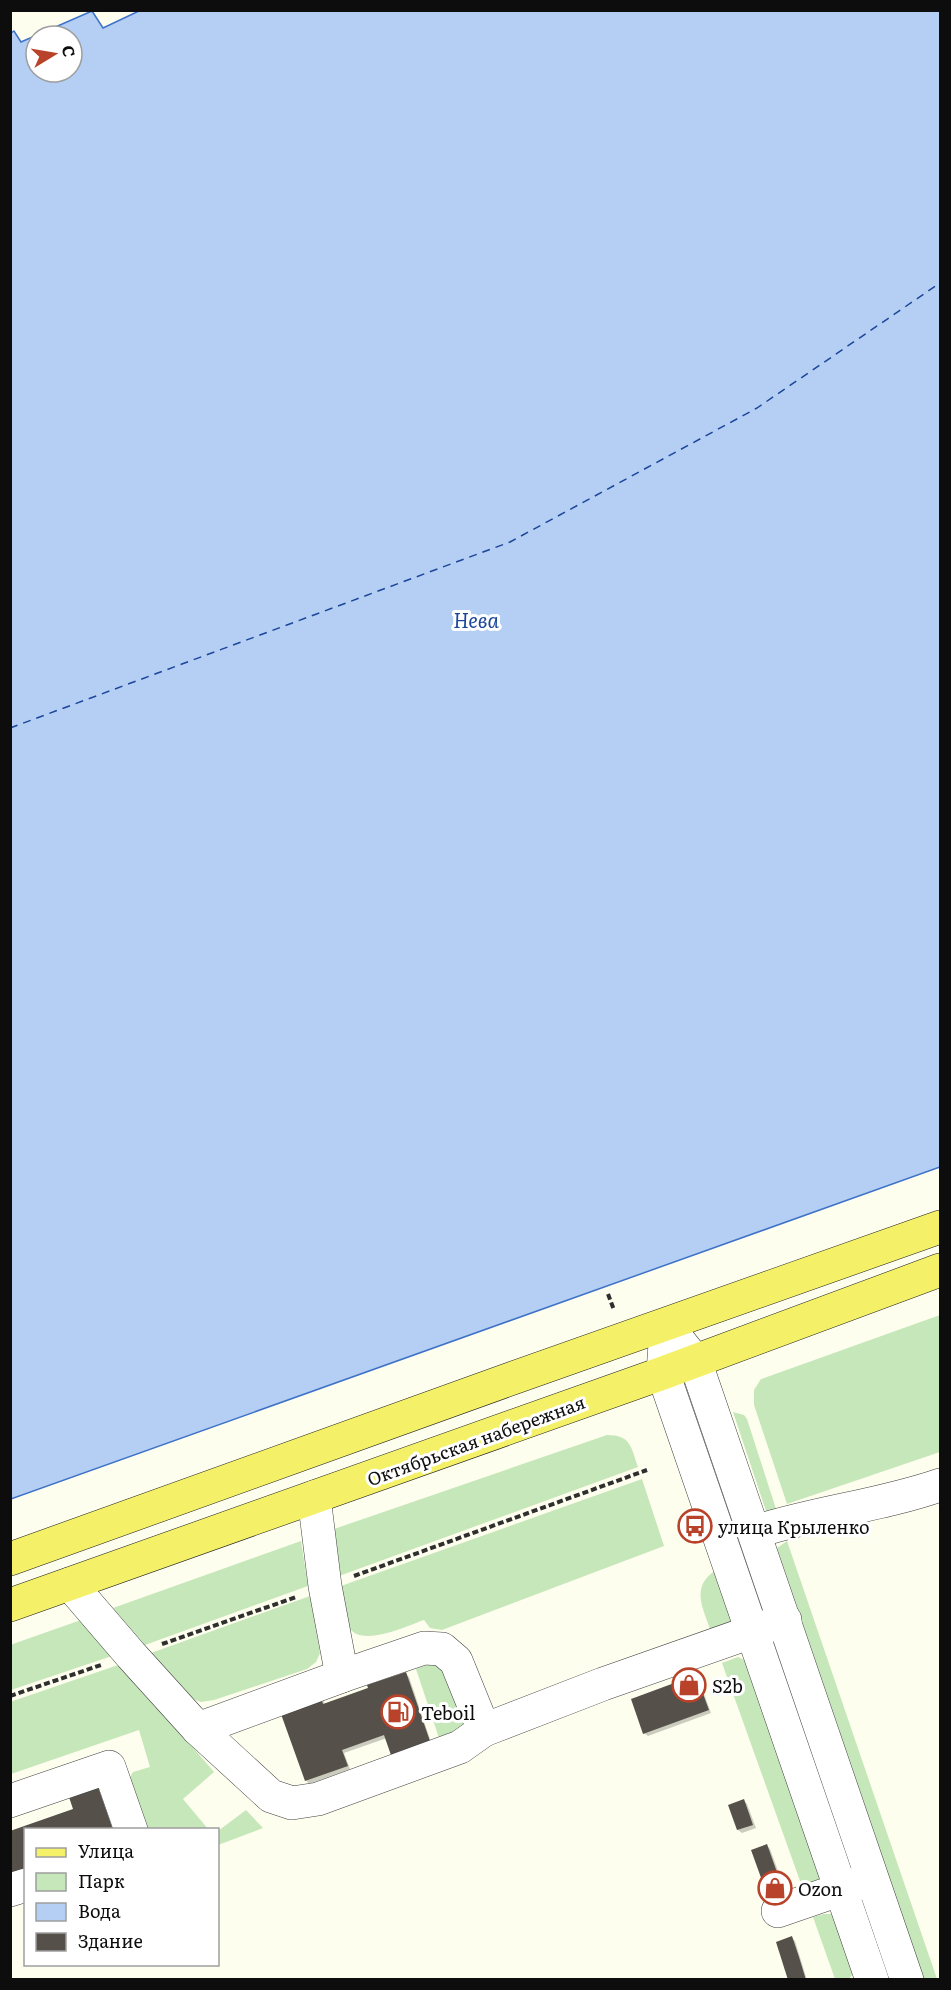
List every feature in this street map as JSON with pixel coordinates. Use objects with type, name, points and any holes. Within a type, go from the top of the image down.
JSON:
[{"type":"main road","points":[[10,1559],[940,1227]]},
{"type":"main road","name":"Октябрьская набережная","points":[[10,1605],[663,1373],[940,1270]]},
{"type":"street","points":[[666,1325],[695,1361],[907,1980]]},
{"type":"street","points":[[666,1325],[663,1373],[872,1980]]},
{"type":"street","points":[[755,1532],[786,1522],[914,1495],[940,1485]]},
{"type":"street","points":[[314,1497],[325,1586],[342,1676]]},
{"type":"street","points":[[70,1584],[198,1729],[271,1796],[292,1803],[318,1798],[460,1747],[483,1730],[603,1684],[785,1620]]},
{"type":"street","points":[[198,1729],[424,1648],[442,1648],[456,1661],[483,1730]]},
{"type":"street","points":[[10,1801],[109,1767],[130,1828]]},
{"type":"street","points":[[778,1911],[873,1878]]},
{"type":"path","points":[[608,1294],[615,1314]]},
{"type":"green space","points":[[940,1315],[940,1452],[787,1504],[754,1405],[754,1390],[761,1379]]},
{"type":"green space","points":[[733,1412],[744,1415],[747,1419],[777,1512],[766,1511]]},
{"type":"green space","points":[[607,1435],[626,1440],[638,1467],[339,1576],[334,1529]]},
{"type":"green space","points":[[642,1479],[664,1546],[442,1630],[430,1628],[424,1620],[394,1631],[371,1636],[360,1635],[352,1631],[347,1623],[341,1586]]},
{"type":"green space","points":[[301,1541],[308,1586],[145,1645],[113,1608]]},
{"type":"green space","points":[[787,1541],[937,1979],[924,1979],[777,1548]]},
{"type":"green space","points":[[716,1570],[733,1618],[726,1626],[711,1632],[702,1606],[701,1590],[703,1583]]},
{"type":"green space","points":[[310,1596],[320,1653],[316,1662],[307,1669],[214,1700],[201,1702],[190,1698],[151,1653]]},
{"type":"green space","points":[[81,1620],[115,1655],[11,1690],[10,1645]]},
{"type":"green space","points":[[738,1657],[748,1662],[822,1880],[804,1892],[722,1663]]},
{"type":"green space","points":[[439,1663],[467,1727],[443,1750],[416,1669]]},
{"type":"green space","points":[[121,1664],[214,1772],[183,1799],[207,1828],[144,1828],[127,1783],[133,1772],[150,1767],[139,1730],[11,1774],[10,1702]]},
{"type":"green space","points":[[246,1810],[263,1828],[219,1845],[219,1830]]},
{"type":"green space","points":[[834,1914],[854,1972],[849,1979],[835,1979],[813,1917]]},
{"type":"water","name":"Нева","points":[[141,10],[940,11],[940,1167],[11,1499],[11,33],[14,31],[21,42],[24,41],[24,84],[84,84],[84,24],[62,24],[92,11],[103,28]]},
{"type":"building","points":[[406,1672],[431,1744],[392,1758],[384,1735],[342,1750],[348,1766],[305,1781],[272,1689],[313,1675],[323,1704],[368,1688],[367,1685]]},
{"type":"building","points":[[696,1675],[709,1710],[643,1734],[631,1699]]},
{"type":"building","points":[[98,1787],[112,1828],[24,1828],[24,1869],[10,1873],[10,1831],[73,1809],[69,1797]]},
{"type":"building","points":[[744,1799],[753,1825],[737,1830],[728,1805]]},
{"type":"building","points":[[767,1844],[785,1895],[769,1900],[751,1850]]},
{"type":"building","points":[[792,1936],[806,1980],[788,1980],[776,1942]]},
{"type":"ferry route","points":[[10,728],[510,542],[757,408],[940,283]]},
{"type":"place","name":"улица Крыленко","points":[[695,1526]]},
{"type":"place","name":"S2b","points":[[689,1685]]},
{"type":"place","name":"Teboil","points":[[398,1712]]},
{"type":"place","name":"Ozon","points":[[775,1888]]}]
